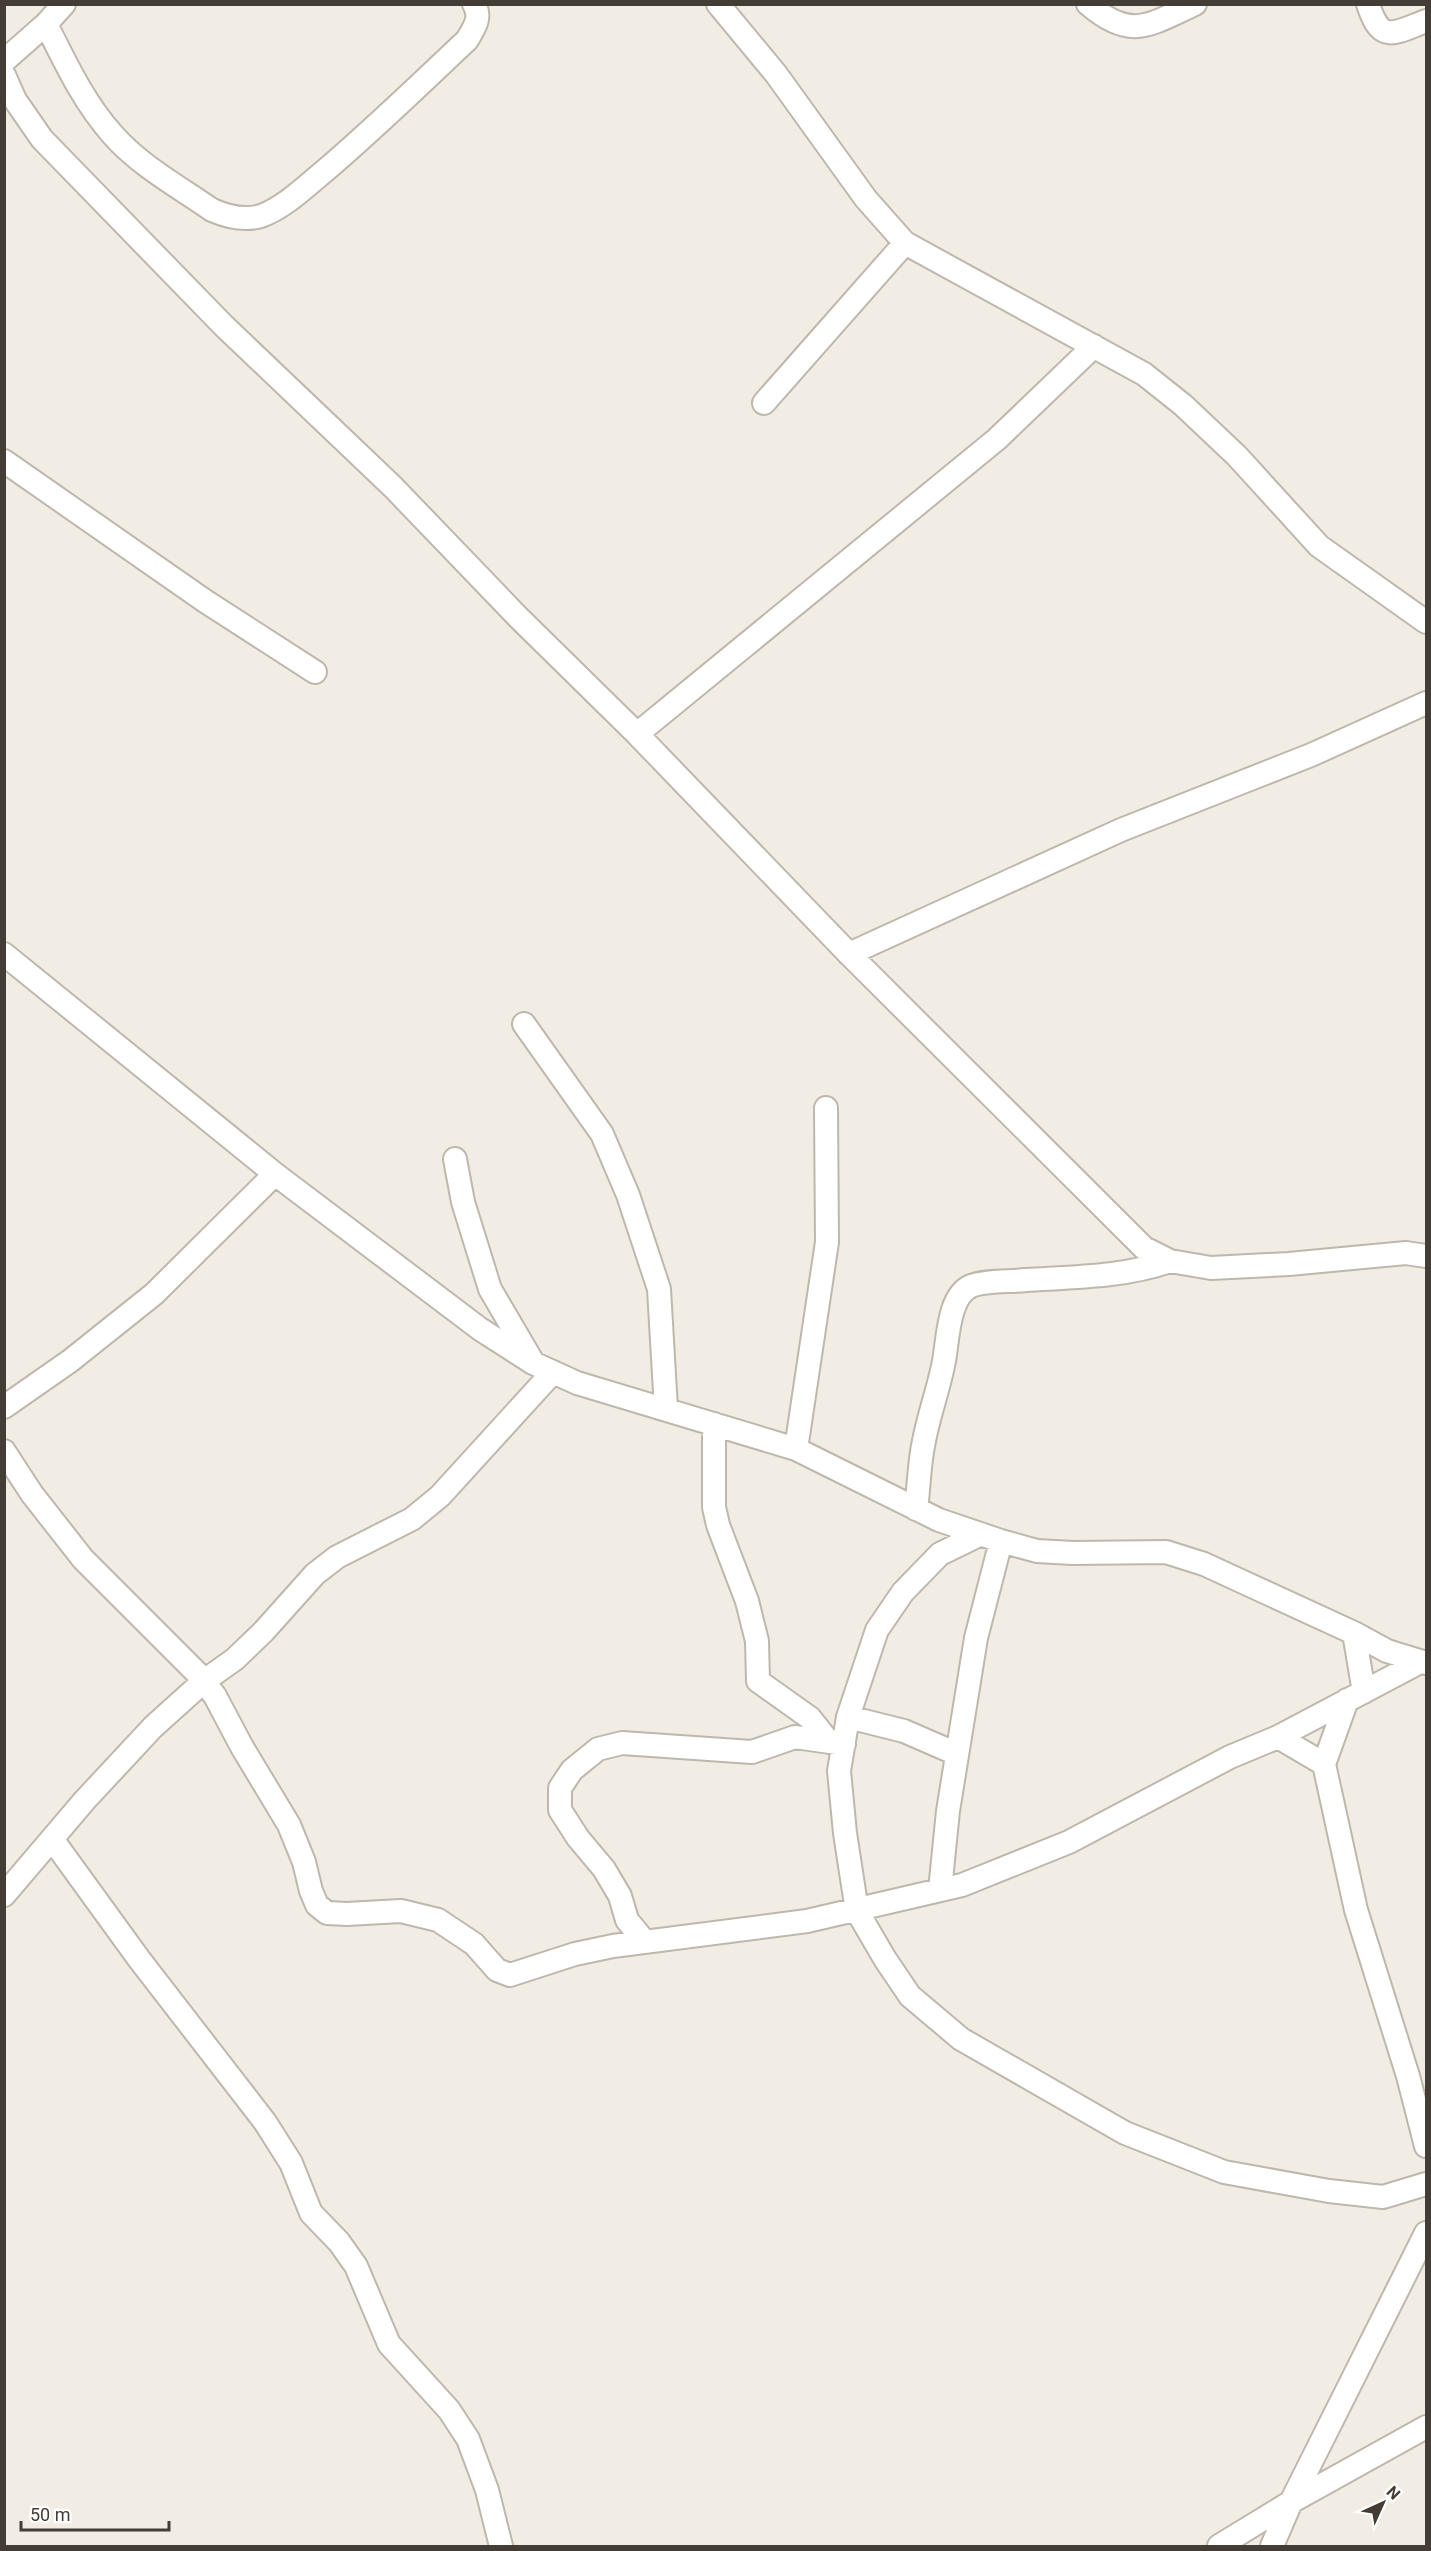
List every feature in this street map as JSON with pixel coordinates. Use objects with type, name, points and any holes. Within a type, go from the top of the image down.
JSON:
[{"type":"street","points":[[4,61],[46,24],[64,4]]},
{"type":"street","points":[[46,24],[88,100],[113,135],[131,152],[212,210],[226,216],[246,219],[276,209],[311,182],[354,146],[467,40],[478,23],[474,4]]},
{"type":"street","points":[[718,4],[776,74],[866,199],[905,243],[1144,374],[1183,405],[1237,456],[1319,546],[1426,622]]},
{"type":"street","points":[[1088,4],[1117,25],[1132,28],[1158,21],[1195,4]]},
{"type":"street","points":[[1368,4],[1373,21],[1385,33],[1393,34],[1426,21]]},
{"type":"street","points":[[4,75],[15,100],[42,139],[224,327],[393,487],[637,734],[849,954],[1144,1248],[1170,1261],[1211,1268],[1289,1264],[1407,1253],[1426,1256]]},
{"type":"street","points":[[764,403],[905,243]]},
{"type":"street","points":[[637,734],[997,439],[1094,346]]},
{"type":"street","points":[[4,461],[205,601],[315,672]]},
{"type":"street","points":[[849,954],[1120,830],[1311,755],[1426,703]]},
{"type":"street","points":[[4,954],[275,1174],[480,1329],[543,1368],[577,1383],[796,1449],[939,1520],[991,1538],[1037,1551],[1166,1552],[1204,1564],[1354,1633],[1387,1652],[1423,1663]]},
{"type":"street","points":[[524,1024],[602,1134],[628,1195],[659,1289],[666,1408]]},
{"type":"street","points":[[796,1449],[827,1242],[826,1108]]},
{"type":"street","points":[[455,1159],[463,1202],[490,1289],[543,1368]]},
{"type":"street","points":[[4,1407],[70,1361],[154,1294],[275,1174]]},
{"type":"street","points":[[916,1509],[923,1443],[933,1395],[943,1363],[950,1320],[958,1299],[964,1291],[972,1286],[995,1283],[1128,1273],[1170,1261]]},
{"type":"street","points":[[5,1893],[153,1727],[204,1681],[235,1659],[264,1631],[315,1574],[337,1557],[412,1519],[440,1496],[543,1368]]},
{"type":"street","points":[[714,1424],[714,1507],[718,1525],[747,1601],[757,1641],[758,1681],[810,1718],[836,1743]]},
{"type":"street","points":[[4,1451],[32,1494],[83,1559],[204,1681],[215,1696],[242,1747],[289,1825],[304,1862],[316,1905],[327,1913],[401,1911],[438,1920],[474,1944],[497,1970],[510,1976],[575,1954],[613,1946],[807,1921],[962,1885],[1069,1842],[1230,1757],[1278,1737],[1423,1663]]},
{"type":"street","points":[[939,1520],[940,1554]]},
{"type":"street","points":[[991,1538],[940,1554],[903,1592],[877,1630],[848,1717],[836,1743],[845,1833],[857,1911],[910,1996],[961,2039],[1125,2133],[1224,2172],[1329,2191],[1383,2197],[1426,2181]]},
{"type":"street","points":[[940,1890],[948,1812],[991,1538]]},
{"type":"street","points":[[1354,1633],[1356,1696],[1324,1764],[1356,1910],[1408,2076],[1426,2146]]},
{"type":"street","points":[[848,1717],[904,1731],[957,1754]]},
{"type":"street","points":[[645,1942],[627,1920],[620,1896],[604,1869],[578,1838],[560,1810],[560,1788],[572,1770],[598,1749],[622,1743],[752,1752],[795,1737],[836,1743]]},
{"type":"street","points":[[1278,1737],[1324,1764]]},
{"type":"street","points":[[52,1839],[139,1959],[265,2122],[291,2163],[310,2213],[339,2242],[356,2266],[389,2344],[449,2410],[468,2439],[487,2490],[501,2547]]},
{"type":"street","points":[[613,1946],[627,1920]]},
{"type":"street","points":[[1272,2547],[1291,2502],[1426,2232]]},
{"type":"street","points":[[1219,2547],[1291,2502],[1426,2427]]}]
